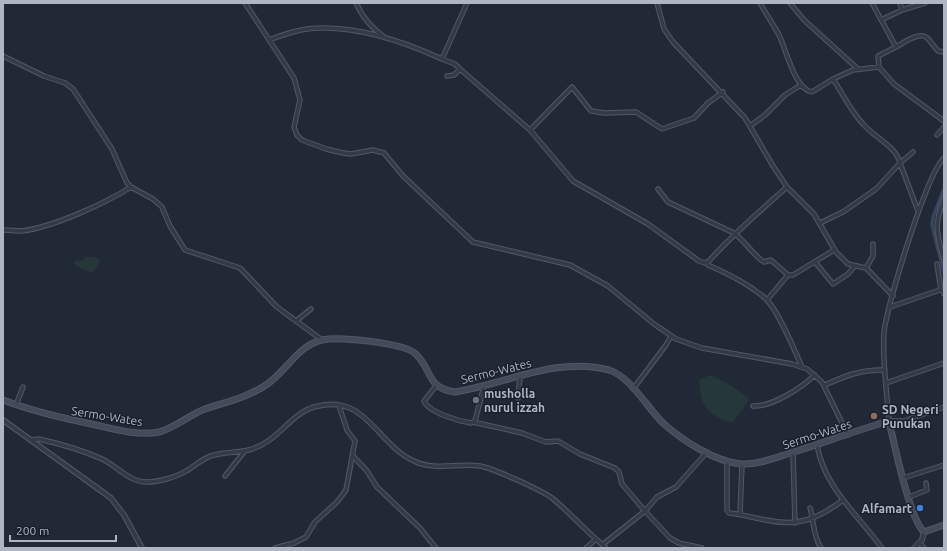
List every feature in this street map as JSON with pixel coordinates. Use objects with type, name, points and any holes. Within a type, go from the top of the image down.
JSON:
[{"type":"main road","points":[[322,340],[360,341],[385,344],[412,351],[418,355],[436,386]]},
{"type":"main road","name":"Sermo-Wates","points":[[3,400],[52,417],[131,433],[159,432],[197,412],[257,391],[268,384],[304,350],[322,340]]},
{"type":"main road","name":"Sermo-Wates","points":[[436,386],[444,390],[455,392],[557,367],[578,366],[599,368],[616,373],[633,389],[664,424],[682,438],[707,452],[742,464],[763,462],[889,421]]},
{"type":"main road","points":[[889,421],[914,518],[924,532],[944,525]]},
{"type":"street","points":[[245,3],[290,71],[297,86],[300,100],[294,127],[297,135],[302,140],[326,149],[343,153],[351,154],[373,150],[384,153],[403,176],[473,242],[570,265],[608,286],[671,336],[702,348],[802,367],[816,375],[825,385],[848,435]]},
{"type":"street","points":[[356,3],[362,16],[371,26],[386,38]]},
{"type":"street","points":[[442,59],[468,3]]},
{"type":"street","points":[[657,3],[664,29],[673,42],[703,75],[723,92],[750,126],[767,158],[787,187],[806,205],[820,223],[834,250],[845,262],[866,268],[893,296]]},
{"type":"street","points":[[760,3],[778,34],[795,76],[801,85],[812,92],[833,78],[858,69],[879,67]]},
{"type":"street","points":[[790,3],[804,20],[858,69]]},
{"type":"street","points":[[872,3],[896,47]]},
{"type":"street","points":[[900,3],[902,10]]},
{"type":"street","points":[[881,20],[902,10],[925,3]]},
{"type":"street","points":[[269,40],[287,33],[320,28],[347,30],[386,38],[456,64],[530,130],[573,181],[648,224],[699,261],[707,262],[708,265],[739,280],[767,300],[782,324],[802,367]]},
{"type":"street","points":[[944,52],[938,51],[926,37],[923,36],[878,56],[879,67],[894,84],[944,120]]},
{"type":"street","points":[[3,56],[44,76],[65,83],[74,90],[112,149],[127,183],[131,187],[153,199],[162,207],[170,226],[185,250],[240,268],[278,307],[322,340]]},
{"type":"street","points":[[447,76],[454,75],[460,69]]},
{"type":"street","points":[[833,78],[849,105],[864,126],[897,155],[918,211]]},
{"type":"street","points":[[750,126],[765,115],[785,95],[801,85]]},
{"type":"street","points":[[530,130],[572,87],[591,111],[605,113],[636,112],[662,130],[694,118],[723,92]]},
{"type":"street","points":[[936,136],[944,127]]},
{"type":"street","points":[[820,223],[843,212],[876,189],[900,163],[913,152]]},
{"type":"street","points":[[944,158],[936,170],[918,211],[884,332],[889,421],[904,421],[944,407]]},
{"type":"street","points":[[3,230],[21,231],[70,217],[115,197],[131,187]]},
{"type":"street","points":[[707,262],[734,233],[745,226],[787,187]]},
{"type":"street","points":[[658,189],[668,202],[734,233],[742,239],[759,259],[764,262],[771,260],[788,275]]},
{"type":"street","points":[[944,199],[936,221],[944,261]]},
{"type":"street","points":[[866,268],[873,256],[873,244]]},
{"type":"street","points":[[767,300],[788,275],[793,275],[834,250]]},
{"type":"street","points":[[816,262],[833,284],[848,274],[855,266]]},
{"type":"street","points":[[937,264],[944,294]]},
{"type":"street","points":[[890,307],[942,290]]},
{"type":"street","points":[[296,321],[311,309]]},
{"type":"street","points":[[633,389],[671,336]]},
{"type":"street","points":[[886,383],[944,363]]},
{"type":"street","points":[[825,385],[854,373],[885,370]]},
{"type":"street","points":[[753,406],[761,407],[773,404],[804,385],[816,375]]},
{"type":"street","points":[[518,398],[520,376]]},
{"type":"street","points":[[436,386],[424,401],[438,412],[459,420],[522,433],[546,442],[558,441],[580,454],[615,468],[619,472],[622,484],[644,511],[670,538],[679,543],[702,548]]},
{"type":"street","points":[[473,422],[480,406],[484,386]]},
{"type":"street","points":[[16,405],[22,387]]},
{"type":"street","points":[[275,548],[294,543],[306,537],[315,522],[337,502],[346,490],[355,441],[347,430],[339,406]]},
{"type":"street","points":[[31,440],[39,439],[87,452],[105,460],[135,479],[147,482],[182,473],[214,455],[244,452],[268,440],[300,415],[313,407],[349,407],[358,412],[397,450],[412,461],[424,465],[482,466],[513,478],[550,497],[606,548]]},
{"type":"street","points":[[3,420],[111,498],[124,515],[142,548]]},
{"type":"street","points":[[817,445],[826,475],[843,500],[882,548]]},
{"type":"street","points":[[225,476],[244,452]]},
{"type":"street","points":[[602,544],[644,511],[657,497],[676,488],[707,452]]},
{"type":"street","points":[[793,452],[795,523]]},
{"type":"street","points":[[353,456],[367,471],[377,487],[420,528],[436,548]]},
{"type":"street","points":[[727,460],[727,510],[729,513],[740,514],[778,523],[795,523],[814,519],[843,500]]},
{"type":"street","points":[[740,514],[742,464]]},
{"type":"street","points":[[903,478],[944,465]]},
{"type":"street","points":[[909,497],[927,490],[926,483]]},
{"type":"street","points":[[810,508],[814,519],[814,531],[821,548]]},
{"type":"street","points":[[914,548],[920,543],[924,532]]},
{"type":"street","points":[[586,548],[596,539]]},
{"type":"street","points":[[920,543],[924,548]]},
{"type":"shaded area","points":[[86,257],[95,257],[100,261],[93,273],[80,268],[73,263],[77,260],[82,261]]},
{"type":"shaded area","points":[[710,375],[725,382],[749,398],[744,408],[732,423],[716,416],[706,408],[703,403],[699,380]]},
{"type":"waterway","points":[[944,189],[933,217],[932,225],[944,273]]},
{"type":"place","name":"musholla nurul izzah","points":[[476,400]]},
{"type":"place","name":"SD Negeri Punukan","points":[[874,416]]},
{"type":"place","name":"Alfamart","points":[[920,508]]}]
